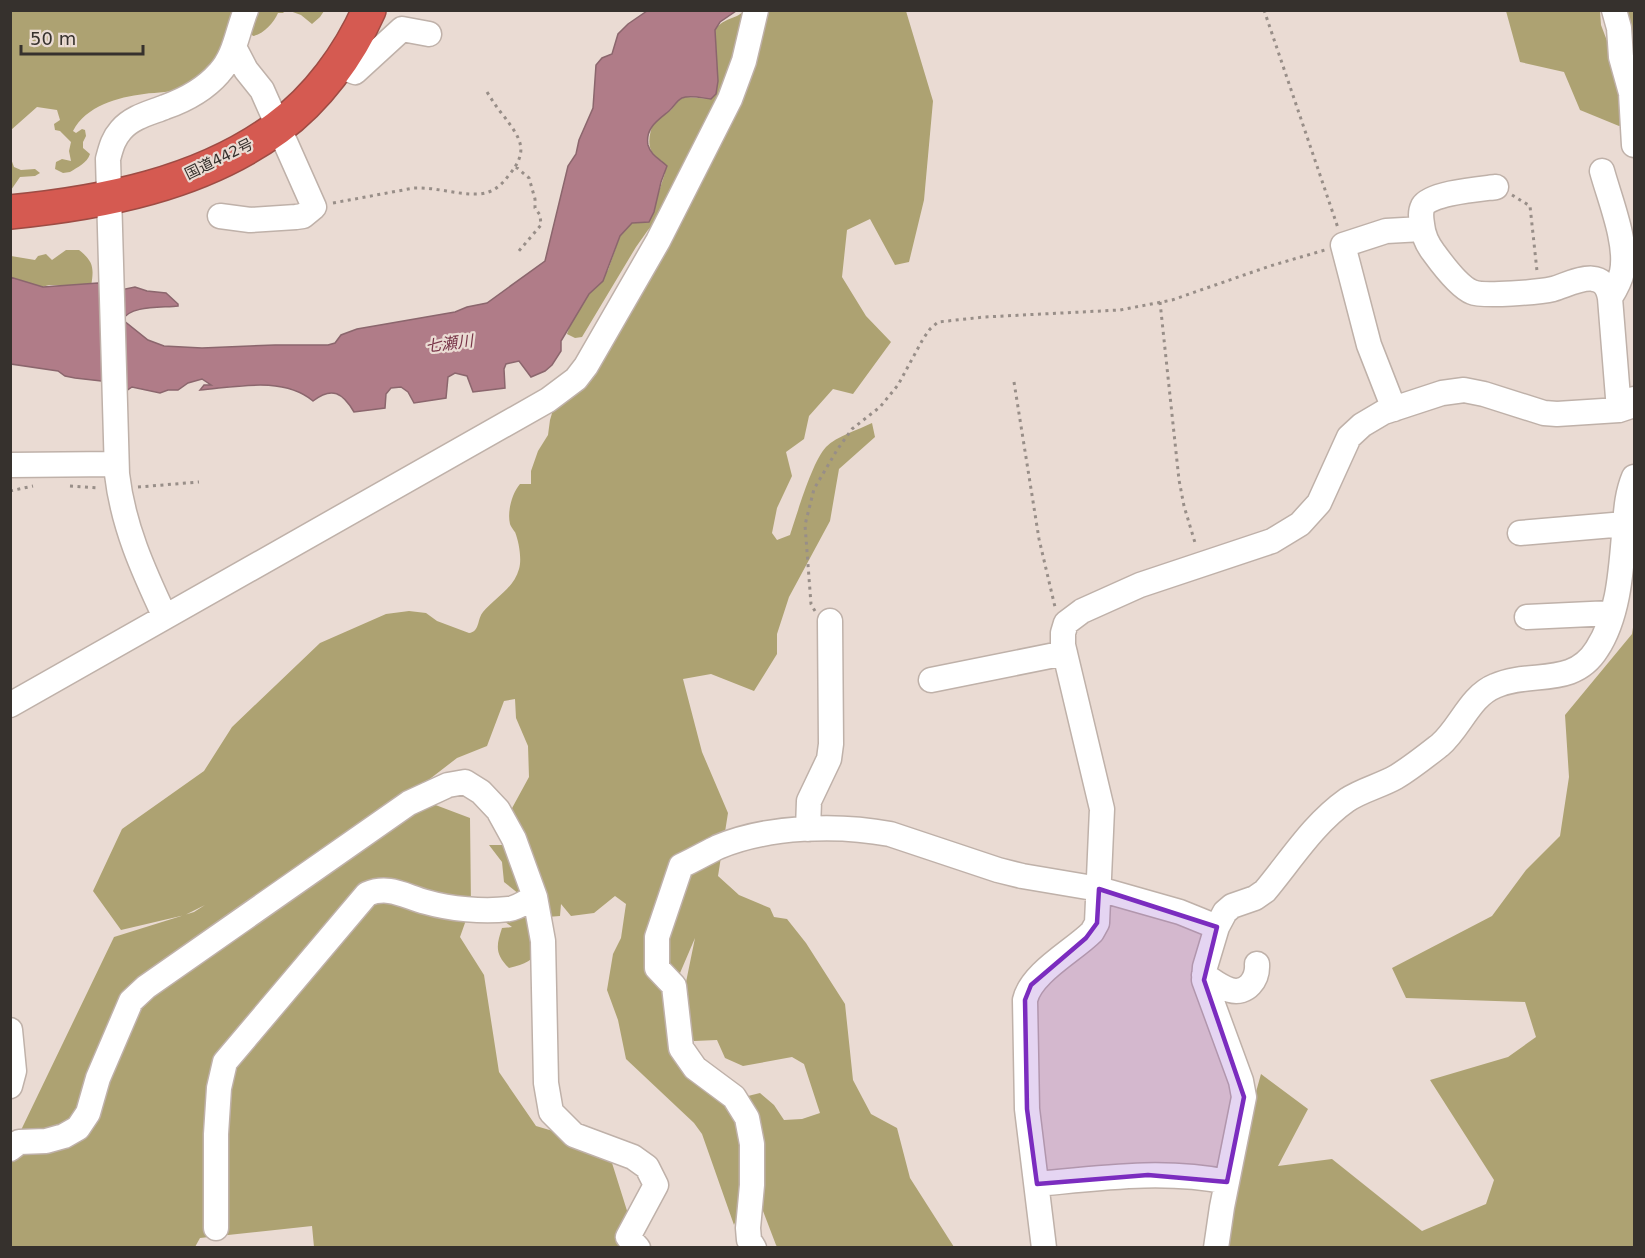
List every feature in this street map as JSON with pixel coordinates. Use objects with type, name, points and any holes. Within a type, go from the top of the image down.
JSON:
[{"type":"highway","name":"国道442号","points":[[10,212],[50,208],[108,197],[183,177],[227,158],[277,128],[305,103],[337,65],[369,10]]},
{"type":"street","points":[[165,617],[131,538],[120,500],[115,458],[108,159],[111,146],[120,131],[133,121],[185,99],[207,85],[229,60],[246,10]]},
{"type":"street","points":[[10,705],[538,406],[576,379],[586,366],[653,251],[715,132],[744,61],[756,10]]},
{"type":"street","points":[[1614,10],[1621,57],[1631,93],[1635,145]]},
{"type":"street","points":[[337,65],[355,72],[402,29],[429,34]]},
{"type":"street","points":[[220,216],[250,220],[296,217],[303,216],[314,207],[262,90],[246,70],[234,47]]},
{"type":"street","points":[[1602,171],[1620,231],[1623,256],[1622,272],[1610,298]]},
{"type":"street","points":[[1044,1248],[1027,1109],[1025,1000],[1037,979],[1092,932],[1096,923],[1102,809],[1065,653],[1063,638],[1066,623],[1082,611],[1125,591],[1272,541],[1300,524],[1318,503],[1349,437],[1370,420],[1394,409],[1443,393],[1464,390],[1544,413],[1557,414],[1627,405],[1610,298],[1604,285],[1590,279],[1578,279],[1559,287],[1539,290],[1483,294],[1470,291],[1434,254],[1425,240],[1421,213],[1423,206],[1430,200],[1496,187]]},
{"type":"street","points":[[1394,409],[1371,354],[1343,245],[1386,231],[1422,229]]},
{"type":"street","points":[[10,465],[115,458]]},
{"type":"street","points":[[1216,1248],[1241,1118],[1243,1089],[1204,975],[1206,960],[1217,927],[1228,908],[1255,898],[1265,891],[1310,834],[1346,801],[1359,792],[1395,778],[1439,746],[1455,731],[1488,689],[1506,682],[1580,669],[1597,649],[1605,635],[1612,613],[1622,565],[1628,497],[1635,477]]},
{"type":"street","points":[[1520,533],[1625,524]]},
{"type":"street","points":[[1527,617],[1612,613]]},
{"type":"street","points":[[808,829],[809,801],[829,759],[831,744],[830,621]]},
{"type":"street","points":[[931,680],[1065,653]]},
{"type":"street","points":[[10,1149],[19,1142],[46,1141],[64,1136],[78,1128],[88,1113],[98,1078],[131,1001],[146,987],[409,803],[448,784],[465,782],[481,792],[498,810],[514,839],[535,897],[543,940],[546,1083],[551,1112],[574,1135],[633,1157],[647,1167],[656,1185],[628,1237],[638,1248]]},
{"type":"street","points":[[730,1248],[751,1238],[752,1144],[747,1118],[734,1097],[695,1068],[681,1048],[674,986],[657,968],[657,937],[681,866],[718,847],[740,839],[808,829],[882,832],[998,870],[1099,889],[1180,912],[1217,927]]},
{"type":"street","points":[[216,1228],[216,1134],[219,1088],[225,1062],[367,894],[379,890],[395,891],[425,902],[461,910],[511,909],[535,897]]},
{"type":"street","points":[[1204,975],[1235,990],[1249,986],[1255,980],[1257,964]]},
{"type":"street","points":[[10,1030],[14,1071],[10,1086]]},
{"type":"street","points":[[1037,1184],[1148,1174],[1178,1175],[1227,1182]]},
{"type":"path","points":[[830,621],[820,619],[811,604],[805,525],[814,489],[852,429],[880,407],[898,385],[930,329],[938,322],[1119,310],[1160,302],[1343,245],[1264,10]]},
{"type":"path","points":[[314,207],[367,195],[414,188],[478,194],[499,187],[516,167],[522,149],[516,132],[487,92]]},
{"type":"path","points":[[516,167],[529,178],[535,208],[542,221],[518,252]]},
{"type":"path","points":[[1496,187],[1530,206],[1539,290]]},
{"type":"path","points":[[1160,302],[1179,480],[1184,506],[1202,565]]},
{"type":"path","points":[[1014,382],[1039,539],[1053,602],[1066,623]]},
{"type":"path","points":[[129,488],[199,482]]},
{"type":"path","points":[[10,490],[44,486]]},
{"type":"path","points":[[66,486],[99,488]]},
{"type":"highlighted area","points":[[1099,889],[1217,927],[1204,980],[1244,1097],[1227,1182],[1148,1175],[1037,1184],[1027,1109],[1025,1000],[1031,985],[1086,938],[1097,923]]},
{"type":"shaded area","points":[[11,11],[249,11],[221,53],[194,81],[175,90],[114,100],[86,115],[73,131],[76,133],[82,129],[85,130],[83,148],[90,154],[82,164],[70,172],[63,173],[55,169],[56,162],[62,159],[71,161],[69,151],[71,142],[60,131],[55,130],[54,124],[60,120],[57,110],[37,107],[11,130]]},
{"type":"shaded area","points":[[259,11],[285,11],[278,13],[268,27],[253,36],[247,29]]},
{"type":"shaded area","points":[[290,11],[324,11],[312,24],[301,15]]},
{"type":"shaded area","points":[[744,11],[906,11],[933,101],[924,200],[909,262],[895,265],[870,219],[847,230],[842,277],[866,316],[891,342],[853,394],[833,389],[809,416],[804,439],[786,452],[792,476],[777,508],[772,533],[777,540],[790,535],[810,476],[826,447],[842,436],[872,423],[875,437],[839,469],[830,521],[789,597],[777,634],[777,654],[754,691],[711,674],[683,679],[702,752],[728,813],[718,876],[739,895],[770,908],[774,917],[787,919],[806,943],[845,1004],[853,1080],[871,1114],[897,1128],[910,1178],[954,1247],[778,1248],[763,1211],[762,1181],[744,1097],[760,1093],[774,1105],[784,1120],[802,1119],[820,1113],[804,1064],[792,1057],[743,1066],[725,1058],[717,1040],[694,1041],[691,1038],[685,987],[695,938],[671,994],[668,1015],[731,1104],[741,1136],[741,1207],[734,1225],[702,1134],[694,1123],[626,1059],[618,1020],[607,990],[613,954],[621,938],[626,904],[615,896],[594,913],[571,916],[561,904],[560,916],[547,917],[544,937],[534,957],[509,968],[504,963],[498,950],[499,940],[502,928],[512,927],[501,919],[519,894],[504,882],[502,862],[489,845],[504,845],[511,810],[529,777],[528,746],[516,718],[515,699],[504,701],[487,746],[457,758],[409,795],[470,818],[471,906],[460,937],[484,975],[499,1072],[536,1126],[607,1147],[634,1233],[646,1247],[314,1247],[312,1226],[200,1238],[195,1247],[11,1247],[10,1153],[114,937],[183,916],[121,930],[93,891],[122,829],[204,771],[232,727],[320,643],[386,614],[409,611],[426,613],[437,621],[469,633],[473,632],[483,612],[517,576],[520,550],[509,519],[513,497],[520,484],[531,484],[531,471],[538,451],[548,435],[553,410],[656,222],[636,247],[582,337],[575,338],[567,334],[578,302],[608,270],[620,236],[632,223],[649,222],[665,173],[662,161],[650,149],[649,138],[654,121],[671,110],[680,99],[686,97],[711,99],[718,81],[715,30],[718,26]]},
{"type":"shaded area","points":[[1506,11],[1600,11],[1601,25],[1615,62],[1629,123],[1619,126],[1580,110],[1564,72],[1520,62]]},
{"type":"shaded area","points":[[1621,11],[1634,11],[1634,57]]},
{"type":"shaded area","points":[[10,156],[14,167],[21,170],[35,169],[40,173],[35,176],[20,177],[11,190]]},
{"type":"shaded area","points":[[66,250],[79,250],[88,258],[92,266],[91,287],[49,285],[42,287],[11,278],[11,256],[35,260],[38,256],[46,254],[52,260]]},
{"type":"shaded area","points":[[1634,621],[1633,1247],[1225,1248],[1233,1174],[1261,1074],[1308,1109],[1278,1166],[1332,1159],[1422,1231],[1486,1204],[1494,1180],[1430,1080],[1508,1057],[1536,1037],[1525,1002],[1406,998],[1392,968],[1492,916],[1526,870],[1560,836],[1569,777],[1565,715],[1632,634]]},
{"type":"water","name":"七瀬川","points":[[647,11],[736,11],[720,22],[715,30],[718,81],[716,94],[711,99],[682,98],[650,129],[649,149],[667,166],[654,212],[649,222],[632,223],[620,236],[603,281],[589,294],[561,341],[561,351],[545,371],[531,377],[519,361],[506,364],[505,388],[473,392],[467,376],[455,373],[448,377],[446,398],[414,403],[408,392],[401,387],[391,388],[386,394],[385,408],[354,412],[346,400],[331,393],[313,401],[288,388],[274,386],[259,385],[200,390],[204,385],[211,385],[202,379],[188,383],[178,390],[160,393],[132,387],[123,393],[119,383],[75,378],[65,376],[58,371],[11,364],[10,277],[43,287],[98,283],[116,291],[135,287],[166,293],[178,306],[139,310],[126,315],[123,320],[148,340],[164,346],[202,348],[328,345],[335,343],[341,335],[357,329],[455,312],[487,303],[545,261],[568,166],[576,154],[579,140],[593,108],[596,65],[602,58],[612,54],[618,34]]}]
